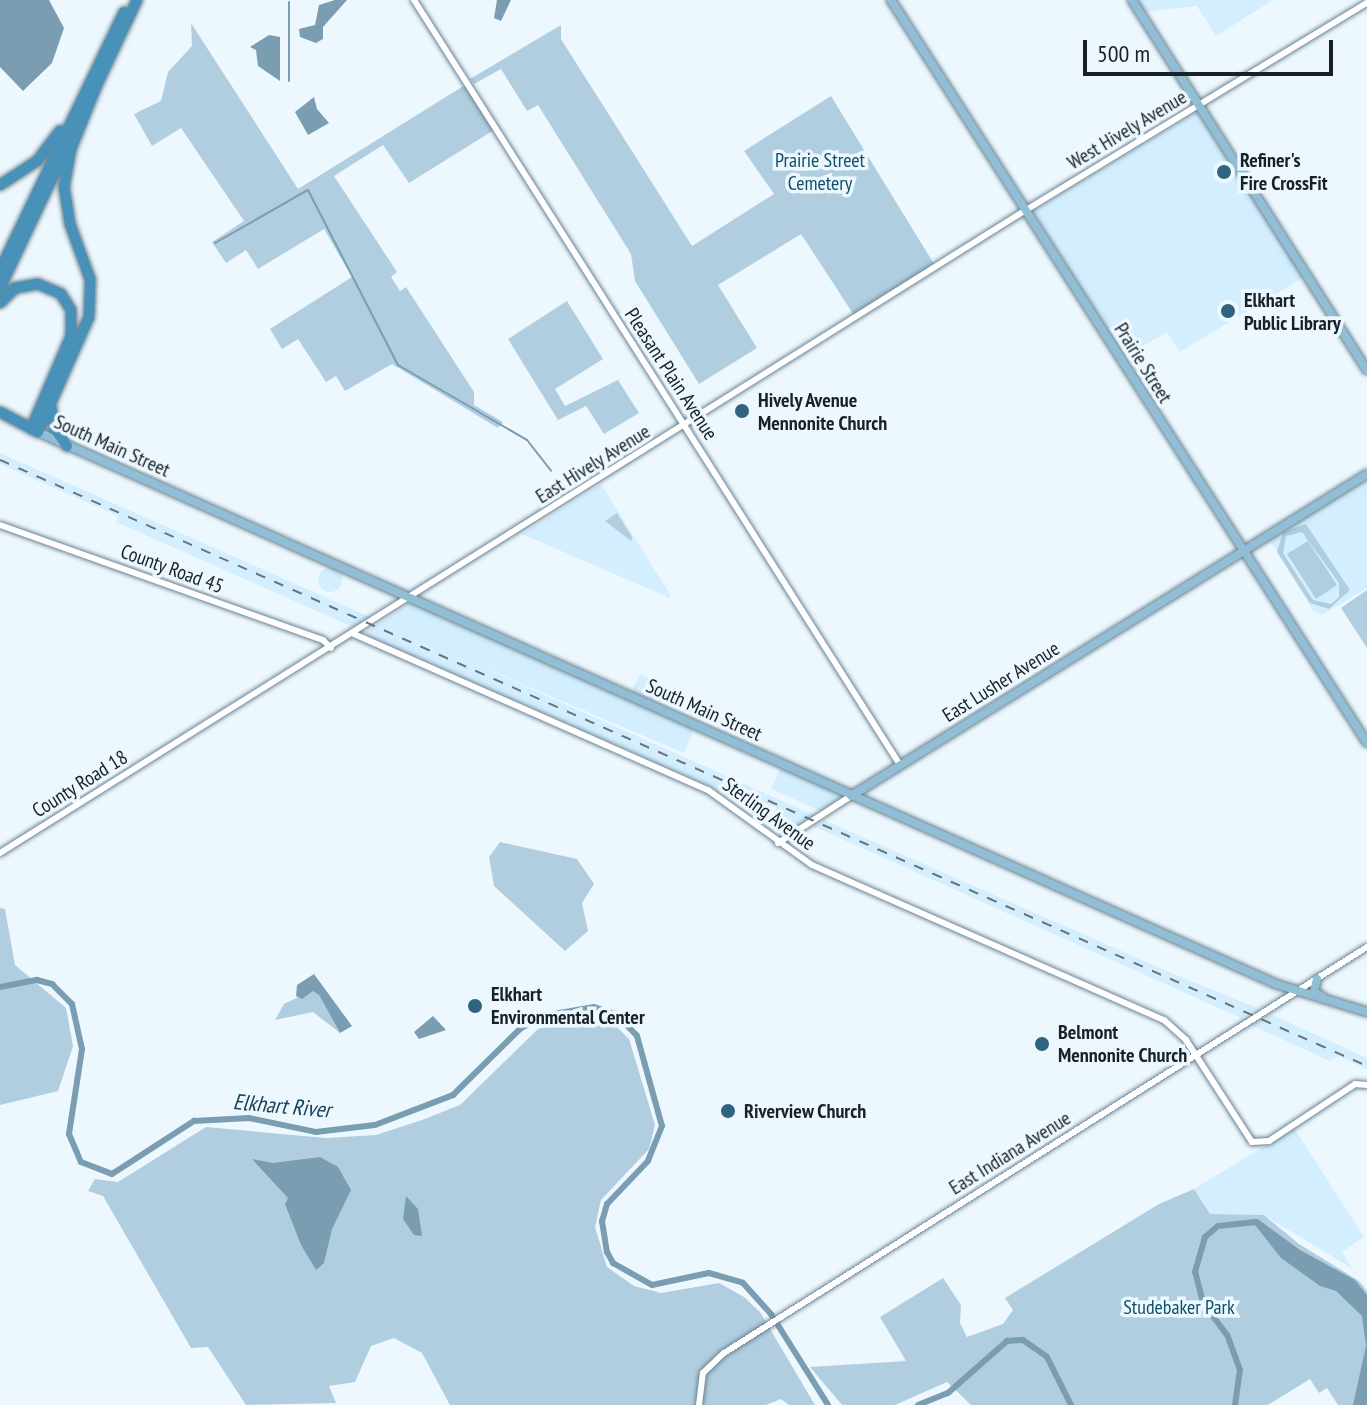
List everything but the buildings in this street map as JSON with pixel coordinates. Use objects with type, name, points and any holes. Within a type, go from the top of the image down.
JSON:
[{"type":"highway","points":[[0,185],[29,168],[53,143],[130,0]]},
{"type":"highway","points":[[0,288],[137,0]]},
{"type":"highway","points":[[0,270],[109,41]]},
{"type":"highway","points":[[34,430],[91,307],[90,279],[70,224],[64,188],[71,149],[96,87]]},
{"type":"highway","points":[[0,303],[15,288],[38,284],[61,294],[71,310],[71,336],[47,401],[53,422],[67,446]]},
{"type":"highway","points":[[0,412],[24,415],[47,401]]},
{"type":"highway","name":"South Main Street","points":[[0,412],[34,430]]},
{"type":"highway","name":"South Main Street","points":[[0,419],[34,430]]},
{"type":"main road","name":"Prairie Street","points":[[891,0],[1242,549],[1363,730],[1367,743]]},
{"type":"main road","points":[[1132,0],[1367,370]]},
{"type":"main road","name":"South Main Street","points":[[34,430],[1296,992],[1367,1012]]},
{"type":"main road","name":"East Lusher Avenue","points":[[851,796],[1242,549],[1367,474]]},
{"type":"main road","points":[[1317,979],[1314,992],[1333,1003]]},
{"type":"street","name":"Pleasant Plain Avenue","points":[[414,0],[900,765]]},
{"type":"street","name":"West Hively Avenue","points":[[1026,210],[1367,3]]},
{"type":"street","name":"East Hively Avenue","points":[[178,744],[1026,210]]},
{"type":"street","name":"County Road 45","points":[[0,525],[323,640],[331,648]]},
{"type":"street","points":[[323,640],[351,636]]},
{"type":"street","name":"Sterling Avenue","points":[[351,636],[708,790],[812,865],[1164,1020],[1182,1035],[1245,1133],[1255,1141],[1277,1133],[1365,1084]]},
{"type":"street","name":"County Road 18","points":[[0,853],[178,744]]},
{"type":"street","name":"East Lusher Avenue","points":[[778,843],[851,796]]},
{"type":"street","name":"East Indiana Avenue","points":[[699,1405],[698,1387],[707,1367],[758,1331],[1367,947]]},
{"type":"shaded area","points":[[0,0],[49,0],[64,28],[52,63],[23,91],[0,67]]},
{"type":"shaded area","points":[[347,0],[323,27],[323,39],[316,43],[300,37],[299,29],[315,25],[319,5]]},
{"type":"shaded area","points":[[497,0],[511,0],[501,21],[494,18]]},
{"type":"shaded area","points":[[1136,0],[1273,0],[1216,36],[1197,6],[1144,12]]},
{"type":"shaded area","points":[[269,35],[280,37],[280,81],[258,66],[256,50],[250,47]]},
{"type":"shaded area","points":[[314,97],[317,109],[329,123],[308,135],[295,112]]},
{"type":"shaded area","points":[[1197,112],[1304,277],[1180,352],[1167,332],[1124,357],[1033,211]]},
{"type":"shaded area","points":[[0,453],[370,617],[353,627],[116,522],[118,516],[0,464]]},
{"type":"shaded area","points":[[1367,479],[1367,588],[1322,615],[1314,612],[1269,539]]},
{"type":"shaded area","points":[[601,484],[670,594],[670,598],[522,534]]},
{"type":"shaded area","points":[[330,568],[339,571],[342,580],[339,589],[330,592],[321,589],[318,580],[321,571]]},
{"type":"shaded area","points":[[410,603],[694,729],[684,753],[466,660],[814,815],[800,826],[773,814],[777,808],[771,805],[766,811],[368,636],[366,632]]},
{"type":"shaded area","points":[[640,674],[663,684],[654,703],[631,693]]},
{"type":"shaded area","points":[[781,767],[842,797],[823,812],[771,789]]},
{"type":"shaded area","points":[[824,820],[1257,1008],[1241,1018],[813,826]]},
{"type":"shaded area","points":[[314,974],[352,1026],[340,1033],[319,995],[313,991],[302,999],[296,996],[297,985]]},
{"type":"shaded area","points":[[1270,1014],[1367,1058],[1367,1069],[1338,1056],[1330,1061],[1251,1025]]},
{"type":"shaded area","points":[[433,1016],[446,1030],[419,1039],[414,1032]]},
{"type":"shaded area","points":[[1294,1128],[1364,1237],[1342,1252],[1353,1269],[1264,1215],[1210,1214],[1194,1189]]},
{"type":"shaded area","points":[[320,1157],[338,1167],[351,1190],[332,1229],[324,1263],[316,1270],[301,1245],[285,1204],[288,1198],[252,1159],[273,1163]]},
{"type":"shaded area","points":[[406,1196],[418,1209],[422,1236],[414,1235],[403,1219]]},
{"type":"shaded area","points":[[1259,1220],[1300,1250],[1355,1280],[1367,1295],[1367,1405],[1353,1405],[1366,1346],[1362,1316],[1336,1291],[1320,1286],[1281,1258],[1255,1225]]},
{"type":"green space","points":[[191,23],[298,189],[465,85],[494,130],[409,183],[383,145],[334,176],[397,272],[391,277],[400,291],[406,287],[474,392],[474,405],[503,422],[498,428],[392,364],[345,391],[336,376],[326,382],[298,339],[282,349],[270,329],[352,277],[324,229],[258,269],[246,250],[226,263],[212,242],[244,221],[181,128],[152,146],[134,114],[161,101],[168,72],[192,46]]},
{"type":"green space","name":"Prairie Street Cemetery","points":[[561,25],[561,39],[692,246],[774,194],[744,151],[831,96],[934,264],[854,315],[801,234],[718,285],[757,348],[699,384],[635,281],[631,254],[538,105],[527,111],[501,69],[474,84],[470,79]]},
{"type":"green space","points":[[567,301],[603,359],[555,389],[565,406],[618,380],[639,413],[604,434],[586,406],[558,420],[508,339]]},
{"type":"green space","points":[[617,513],[632,537],[631,541],[605,521]]},
{"type":"green space","points":[[1306,524],[1350,590],[1329,609],[1310,603],[1277,552],[1283,532]],"holes":[[[1302,532],[1339,583],[1339,597],[1331,604],[1313,600],[1283,553],[1286,536]]]},
{"type":"green space","points":[[1308,541],[1337,585],[1316,599],[1287,554]]},
{"type":"green space","points":[[1367,590],[1367,648],[1341,608]]},
{"type":"green space","points":[[500,842],[577,859],[594,884],[582,903],[588,931],[565,951],[494,886],[489,857]]},
{"type":"green space","points":[[0,908],[5,909],[15,965],[66,1008],[73,1046],[58,1091],[0,1105]]},
{"type":"green space","points":[[313,990],[319,995],[340,1033],[313,1012],[275,1020],[284,1004]]},
{"type":"green space","points":[[590,1014],[612,1022],[629,1039],[655,1125],[649,1149],[601,1200],[595,1227],[607,1267],[634,1286],[661,1293],[719,1283],[744,1297],[760,1312],[815,1405],[789,1405],[781,1399],[766,1405],[450,1405],[422,1353],[394,1338],[371,1346],[355,1382],[329,1386],[336,1403],[246,1405],[208,1347],[191,1348],[103,1196],[88,1191],[95,1179],[118,1182],[206,1127],[326,1138],[376,1135],[422,1120],[460,1105],[538,1029]]},
{"type":"green space","name":"Studebaker Park","points":[[1194,1189],[1210,1214],[1264,1215],[1299,1244],[1359,1281],[1367,1291],[1367,1405],[1338,1405],[1327,1388],[1319,1393],[1310,1379],[1268,1405],[971,1405],[947,1382],[895,1405],[842,1405],[810,1367],[906,1361],[880,1317],[943,1278],[961,1305],[960,1323],[967,1337],[1003,1324],[1013,1310],[1005,1298],[1159,1204]]},
{"type":"waterway","points":[[289,2],[289,81]]},
{"type":"waterway","points":[[215,243],[308,190],[398,365],[527,440],[551,471]]},
{"type":"waterway","name":"Elkhart River","points":[[0,987],[37,980],[52,984],[72,1004],[82,1049],[69,1134],[81,1162],[112,1174],[194,1121],[249,1118],[316,1132],[375,1125],[453,1095],[520,1029],[542,1016],[594,1007],[616,1014],[637,1036],[662,1126],[648,1161],[607,1204],[602,1221],[607,1252],[613,1263],[652,1285],[709,1273],[743,1283],[771,1314],[828,1405]]},
{"type":"waterway","name":"Elkhart River","points":[[1235,1405],[1240,1370],[1227,1335],[1203,1303],[1195,1272],[1205,1237],[1218,1226],[1256,1222],[1262,1226]]},
{"type":"waterway","name":"Elkhart River","points":[[918,1405],[948,1393],[1007,1341],[1023,1340],[1047,1357],[1071,1405]]},
{"type":"railway","points":[[0,460],[1367,1066]]},
{"type":"place","name":"Refiner's Fire CrossFit","points":[[1224,172]]},
{"type":"place","name":"Elkhart Public Library","points":[[1228,311]]},
{"type":"place","name":"Hively Avenue Mennonite Church","points":[[742,411]]},
{"type":"place","name":"Elkhart Environmental Center","points":[[475,1006]]},
{"type":"place","name":"Belmont Mennonite Church","points":[[1042,1044]]},
{"type":"place","name":"Riverview Church","points":[[728,1111]]}]
